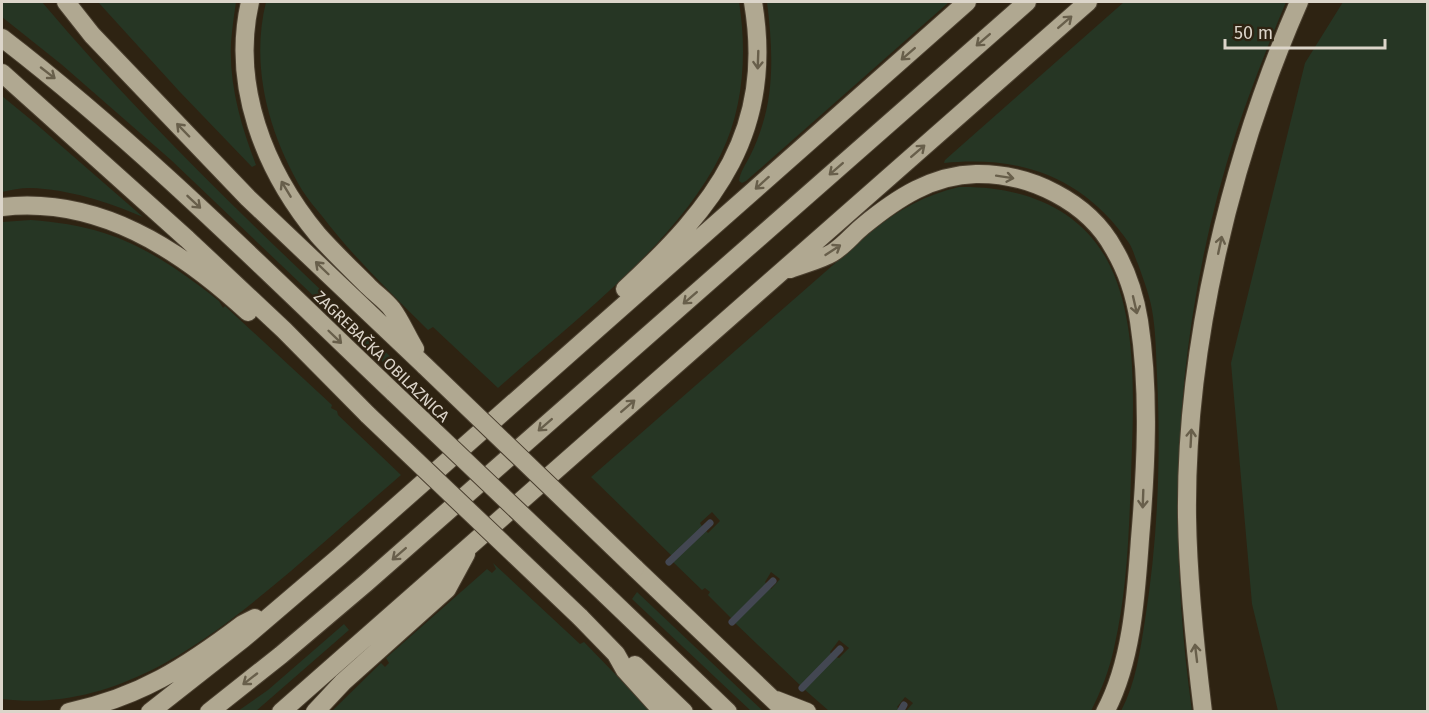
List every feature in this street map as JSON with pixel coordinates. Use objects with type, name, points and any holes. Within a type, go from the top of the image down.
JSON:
[{"type":"highway","name":"ZAGREBAČKA OBILAZNICA","points":[[66,2],[92,35],[248,198],[780,706]]},
{"type":"highway","points":[[250,2],[246,30],[247,82],[256,124],[274,169],[319,236],[392,309],[425,366]]},
{"type":"highway","points":[[577,348],[601,312],[672,243],[699,211],[735,158],[750,119],[757,78],[757,26],[753,2]]},
{"type":"highway","points":[[150,711],[281,607],[967,2]]},
{"type":"highway","points":[[209,711],[281,655],[366,583],[1027,2]]},
{"type":"highway","points":[[281,711],[1088,2]]},
{"type":"highway","points":[[1203,711],[1192,617],[1187,516],[1191,433],[1200,341],[1222,233],[1249,132],[1282,40],[1299,2]]},
{"type":"highway","name":"ZAGREBAČKA OBILAZNICA","points":[[2,38],[63,85],[180,190],[728,711]]},
{"type":"highway","points":[[2,73],[179,231],[284,330],[368,415],[580,617],[616,654],[625,670],[663,711]]},
{"type":"highway","points":[[780,272],[832,253],[887,206],[934,181],[954,176],[999,175],[1042,187],[1078,208],[1101,230],[1113,246],[1129,280],[1139,320],[1144,379],[1145,446],[1142,519],[1132,618],[1121,672],[1105,711]]},
{"type":"highway","points":[[2,207],[64,208],[109,219],[185,261],[225,292],[260,324],[284,330]]},
{"type":"highway","points":[[315,711],[343,682],[447,589],[473,541]]},
{"type":"highway","points":[[69,711],[96,706],[139,691],[176,671],[243,624],[281,607]]},
{"type":"highway","points":[[616,654],[633,663],[684,711]]},
{"type":"highway","points":[[780,706],[807,711]]},
{"type":"green space","points":[[2,2],[42,2],[169,141],[395,361],[387,366],[171,160],[61,64],[2,17]]},
{"type":"green space","points":[[98,2],[236,2],[231,43],[232,74],[241,120],[256,165],[252,167]]},
{"type":"green space","points":[[266,2],[739,2],[743,59],[735,118],[721,154],[702,187],[651,250],[589,309],[498,388],[433,327],[428,330],[386,288],[346,246],[302,190],[280,146],[266,99],[260,51]]},
{"type":"green space","points":[[767,2],[949,2],[742,183],[739,181],[741,174],[760,134],[769,95],[771,48]]},
{"type":"green space","points":[[1124,2],[1286,2],[1236,133],[1215,204],[1188,347],[1181,419],[1178,492],[1179,565],[1192,711],[1121,711],[1134,678],[1145,620],[1156,529],[1158,467],[1154,323],[1149,297],[1132,248],[1111,221],[1092,202],[1071,187],[1049,176],[999,163],[972,161],[944,163]]},
{"type":"green space","points":[[1343,2],[1427,2],[1427,711],[1278,711],[1252,604],[1231,363],[1305,63]]},
{"type":"green space","points":[[2,96],[143,217],[102,201],[59,191],[30,188],[2,192]]},
{"type":"green space","points":[[959,187],[1002,190],[1023,195],[1043,202],[1078,224],[1093,239],[1106,258],[1125,308],[1133,394],[1127,562],[1122,606],[1112,656],[1091,711],[906,711],[913,703],[905,697],[897,707],[899,711],[829,711],[804,689],[836,657],[839,658],[849,648],[839,640],[830,652],[832,655],[802,687],[734,622],[780,579],[771,572],[765,582],[767,585],[733,620],[708,595],[710,592],[705,588],[702,590],[673,562],[720,521],[712,512],[700,523],[703,528],[673,557],[591,477],[873,230],[913,204]]},
{"type":"green space","points":[[31,220],[68,224],[104,233],[135,245],[179,271],[219,301],[223,308],[225,306],[332,405],[331,408],[337,411],[338,415],[401,475],[291,571],[193,646],[122,683],[84,695],[44,700],[2,699],[2,222]]},
{"type":"green space","points":[[493,563],[580,644],[584,642],[651,711],[331,712],[381,663],[385,667],[389,663],[386,658],[487,569],[492,573],[496,569]]},
{"type":"green space","points":[[637,592],[763,711],[751,711],[632,599]]},
{"type":"green space","points":[[344,624],[349,630],[256,711],[238,711],[268,690]]},
{"type":"waterway","points":[[669,562],[710,523]]},
{"type":"waterway","points":[[732,622],[773,581]]},
{"type":"waterway","points":[[802,688],[840,649]]},
{"type":"waterway","points":[[900,712],[904,705]]}]
